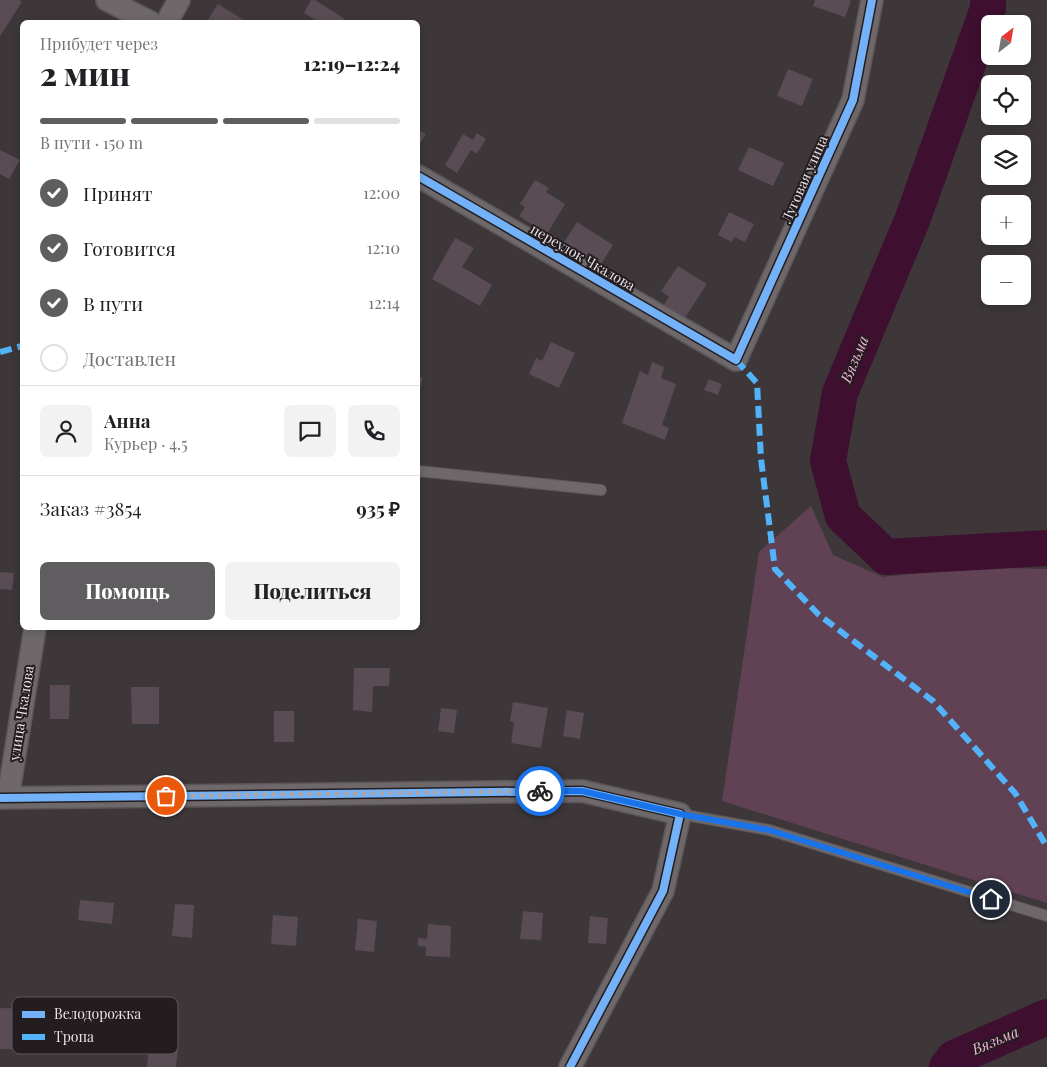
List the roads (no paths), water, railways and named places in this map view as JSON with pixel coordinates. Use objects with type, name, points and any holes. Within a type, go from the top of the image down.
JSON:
[{"type":"street","points":[[107,0],[146,20]]},
{"type":"street","points":[[168,20],[179,0]]},
{"type":"street","name":"Луговая улица","points":[[736,360],[853,100],[872,0]]},
{"type":"street","name":"переулок Чкалова","points":[[420,177],[736,360]]},
{"type":"street","name":"улица Чкалова","points":[[4,798],[35,630]]},
{"type":"street","points":[[4,798],[582,791],[680,814],[663,891],[570,1067]]},
{"type":"lane","points":[[420,471],[601,490]]},
{"type":"lane","points":[[680,814],[769,830],[1047,916]]},
{"type":"waterway","name":"Вязьма","points":[[988,0],[988,8],[913,218],[840,393],[828,461],[843,516],[886,557],[1047,548]]},
{"type":"waterway","name":"Вязьма","points":[[947,1067],[954,1058],[1047,1017]]}]
